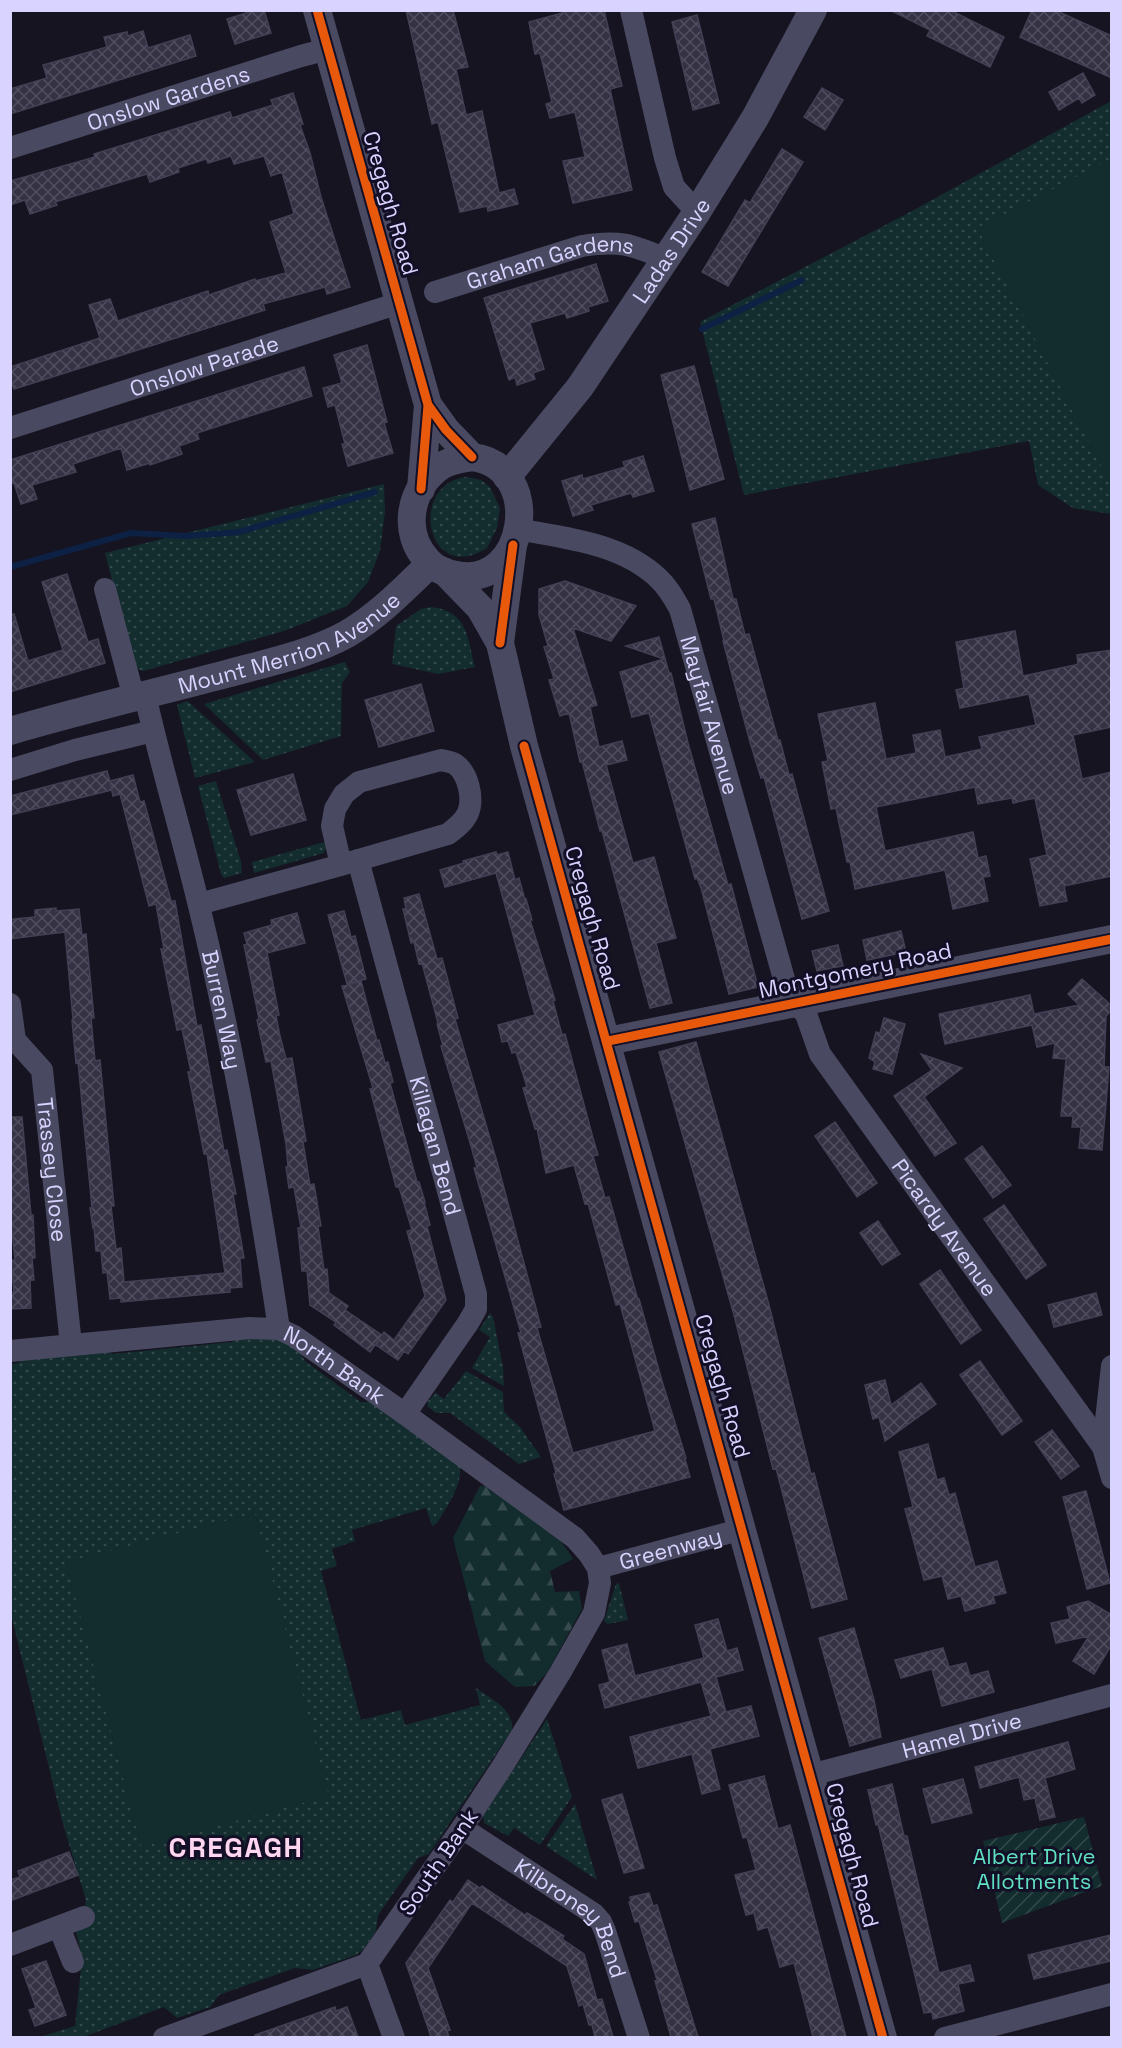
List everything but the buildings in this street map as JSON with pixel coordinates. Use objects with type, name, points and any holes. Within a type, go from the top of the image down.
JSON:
[{"type":"street","name":"Cregagh Road","points":[[317,10],[428,405],[446,430],[472,457]]},
{"type":"street","points":[[630,10],[671,177],[675,187],[697,212]]},
{"type":"street","name":"Ladas Drive","points":[[507,477],[580,387],[697,212],[755,118],[813,10]]},
{"type":"street","name":"Onslow Gardens","points":[[10,148],[328,49]]},
{"type":"street","name":"Graham Gardens","points":[[435,292],[582,246],[604,242],[629,244],[665,259]]},
{"type":"street","name":"Onslow Parade","points":[[10,428],[399,303]]},
{"type":"street","name":"Cregagh Road","points":[[421,489],[428,405]]},
{"type":"street","points":[[472,457],[483,458],[507,477],[519,502],[520,512],[515,537],[505,559],[482,574],[464,577],[438,569],[419,552],[412,537],[410,520],[413,504],[432,473],[453,460],[472,457]]},
{"type":"street","name":"Cregagh Road","points":[[501,642],[515,537]]},
{"type":"street","name":"Mayfair Avenue","points":[[515,537],[610,550],[641,566],[658,578],[671,592],[680,609],[786,986],[795,1002]]},
{"type":"street","name":"Cregagh Road","points":[[438,569],[480,608],[501,642],[524,746],[608,1041],[883,2037]]},
{"type":"street","name":"Mount Merrion Avenue","points":[[10,731],[295,654],[344,636],[438,569]]},
{"type":"street","points":[[105,589],[140,696]]},
{"type":"street","name":"Burren Way","points":[[140,696],[153,731],[199,904],[229,1042],[279,1329]]},
{"type":"street","points":[[10,770],[75,750],[153,731]]},
{"type":"street","name":"Killagan Bend","points":[[349,862],[448,834],[460,825],[468,814],[471,801],[464,773],[454,763],[441,760],[359,782],[344,794],[335,809],[332,826],[349,862],[476,1294],[476,1309],[468,1323],[405,1414]]},
{"type":"street","points":[[199,904],[349,862]]},
{"type":"street","name":"Montgomery Road","points":[[608,1041],[1112,939]]},
{"type":"street","name":"Picardy Avenue","points":[[795,1002],[806,1014],[820,1054],[1103,1448]]},
{"type":"street","name":"Trassey Close","points":[[10,1004],[15,1040],[42,1070],[71,1345]]},
{"type":"street","name":"North Bank","points":[[10,1351],[250,1328],[279,1329],[294,1336],[405,1414],[575,1538],[589,1554],[597,1568]]},
{"type":"street","points":[[1112,1366],[1103,1448],[1112,1478]]},
{"type":"street","name":"Greenway","points":[[597,1568],[743,1529]]},
{"type":"street","name":"South Bank","points":[[367,1964],[462,1828],[560,1673],[594,1613],[600,1582],[597,1568]]},
{"type":"street","name":"Hamel Drive","points":[[811,1775],[1112,1695]]},
{"type":"street","name":"Kilbroney Bend","points":[[462,1828],[594,1914],[601,1922],[639,2037]]},
{"type":"street","points":[[10,1946],[84,1917]]},
{"type":"street","points":[[59,1927],[73,1962]]},
{"type":"street","points":[[164,2037],[193,2033],[367,1964],[394,2037]]},
{"type":"street","points":[[945,2037],[1112,1994]]},
{"type":"green space","points":[[1111,101],[1111,514],[1073,508],[1038,485],[1029,441],[744,495],[700,322],[912,211]]},
{"type":"green space","points":[[1111,159],[1112,472],[1106,475],[977,228]]},
{"type":"green space","points":[[467,477],[481,480],[490,487],[500,508],[497,528],[487,548],[466,556],[450,554],[438,544],[432,529],[431,512],[436,496],[448,483]]},
{"type":"green space","points":[[384,484],[385,511],[380,551],[368,582],[347,606],[284,631],[143,671],[135,668],[105,553]]},
{"type":"green space","points":[[431,607],[443,609],[459,620],[464,627],[475,667],[438,674],[392,664],[396,626],[421,609]]},
{"type":"green space","points":[[345,662],[350,672],[342,683],[341,736],[263,760],[204,704]]},
{"type":"green space","points":[[187,701],[255,762],[195,778],[177,705]]},
{"type":"green space","points":[[216,781],[241,862],[242,873],[224,878],[198,786]]},
{"type":"green space","points":[[324,842],[326,848],[324,853],[254,873],[252,862]]},
{"type":"green space","points":[[490,1313],[493,1317],[503,1367],[504,1386],[472,1368],[490,1337],[479,1330]]},
{"type":"green space","points":[[255,1332],[296,1345],[305,1361],[361,1402],[378,1402],[459,1461],[458,1485],[437,1523],[432,1526],[426,1508],[352,1530],[355,1541],[332,1549],[337,1566],[321,1571],[361,1720],[401,1710],[405,1725],[480,1705],[476,1688],[505,1710],[512,1723],[512,1730],[429,1854],[418,1858],[378,1915],[376,1931],[364,1949],[356,1955],[313,1970],[295,1968],[219,1995],[210,2007],[177,2018],[164,2007],[83,2037],[40,2037],[75,2026],[82,1958],[76,1932],[81,1925],[86,1900],[63,1824],[11,1615],[10,1364],[18,1363],[36,1353],[99,1347],[113,1354],[232,1342],[243,1333]]},
{"type":"green space","points":[[466,1371],[503,1392],[504,1412],[520,1427],[541,1457],[519,1464],[450,1413],[436,1413],[427,1406],[428,1401],[436,1393],[444,1399]]},
{"type":"green space","points":[[492,1485],[525,1509],[557,1537],[573,1559],[550,1571],[555,1592],[579,1591],[582,1609],[547,1673],[534,1686],[515,1687],[485,1661],[453,1538],[480,1486]]},
{"type":"green space","points":[[255,1513],[329,1796],[141,1846],[66,1562]]},
{"type":"green space","points":[[619,1583],[628,1620],[608,1624],[604,1621],[616,1584]]},
{"type":"green space","points":[[547,1719],[572,1797],[540,1845],[514,1828],[508,1836],[484,1823],[483,1816]]},
{"type":"green space","points":[[575,1804],[597,1880],[546,1846]]},
{"type":"green space","name":"Albert Drive Allotments","points":[[1084,1817],[1102,1886],[1002,1923],[983,1841]]},
{"type":"waterway","points":[[702,329],[802,280]]},
{"type":"waterway","points":[[10,567],[131,533],[186,536],[239,532],[375,492]]},
{"type":"cycle path","points":[[317,10],[428,405],[446,430],[472,457]]},
{"type":"cycle path","points":[[421,489],[428,405]]},
{"type":"cycle path","points":[[500,643],[513,545]]},
{"type":"cycle path","points":[[524,746],[883,2038]]},
{"type":"cycle path","points":[[608,1041],[1112,939]]},
{"type":"district","name":"CREGAGH","points":[[236,1847]]}]
